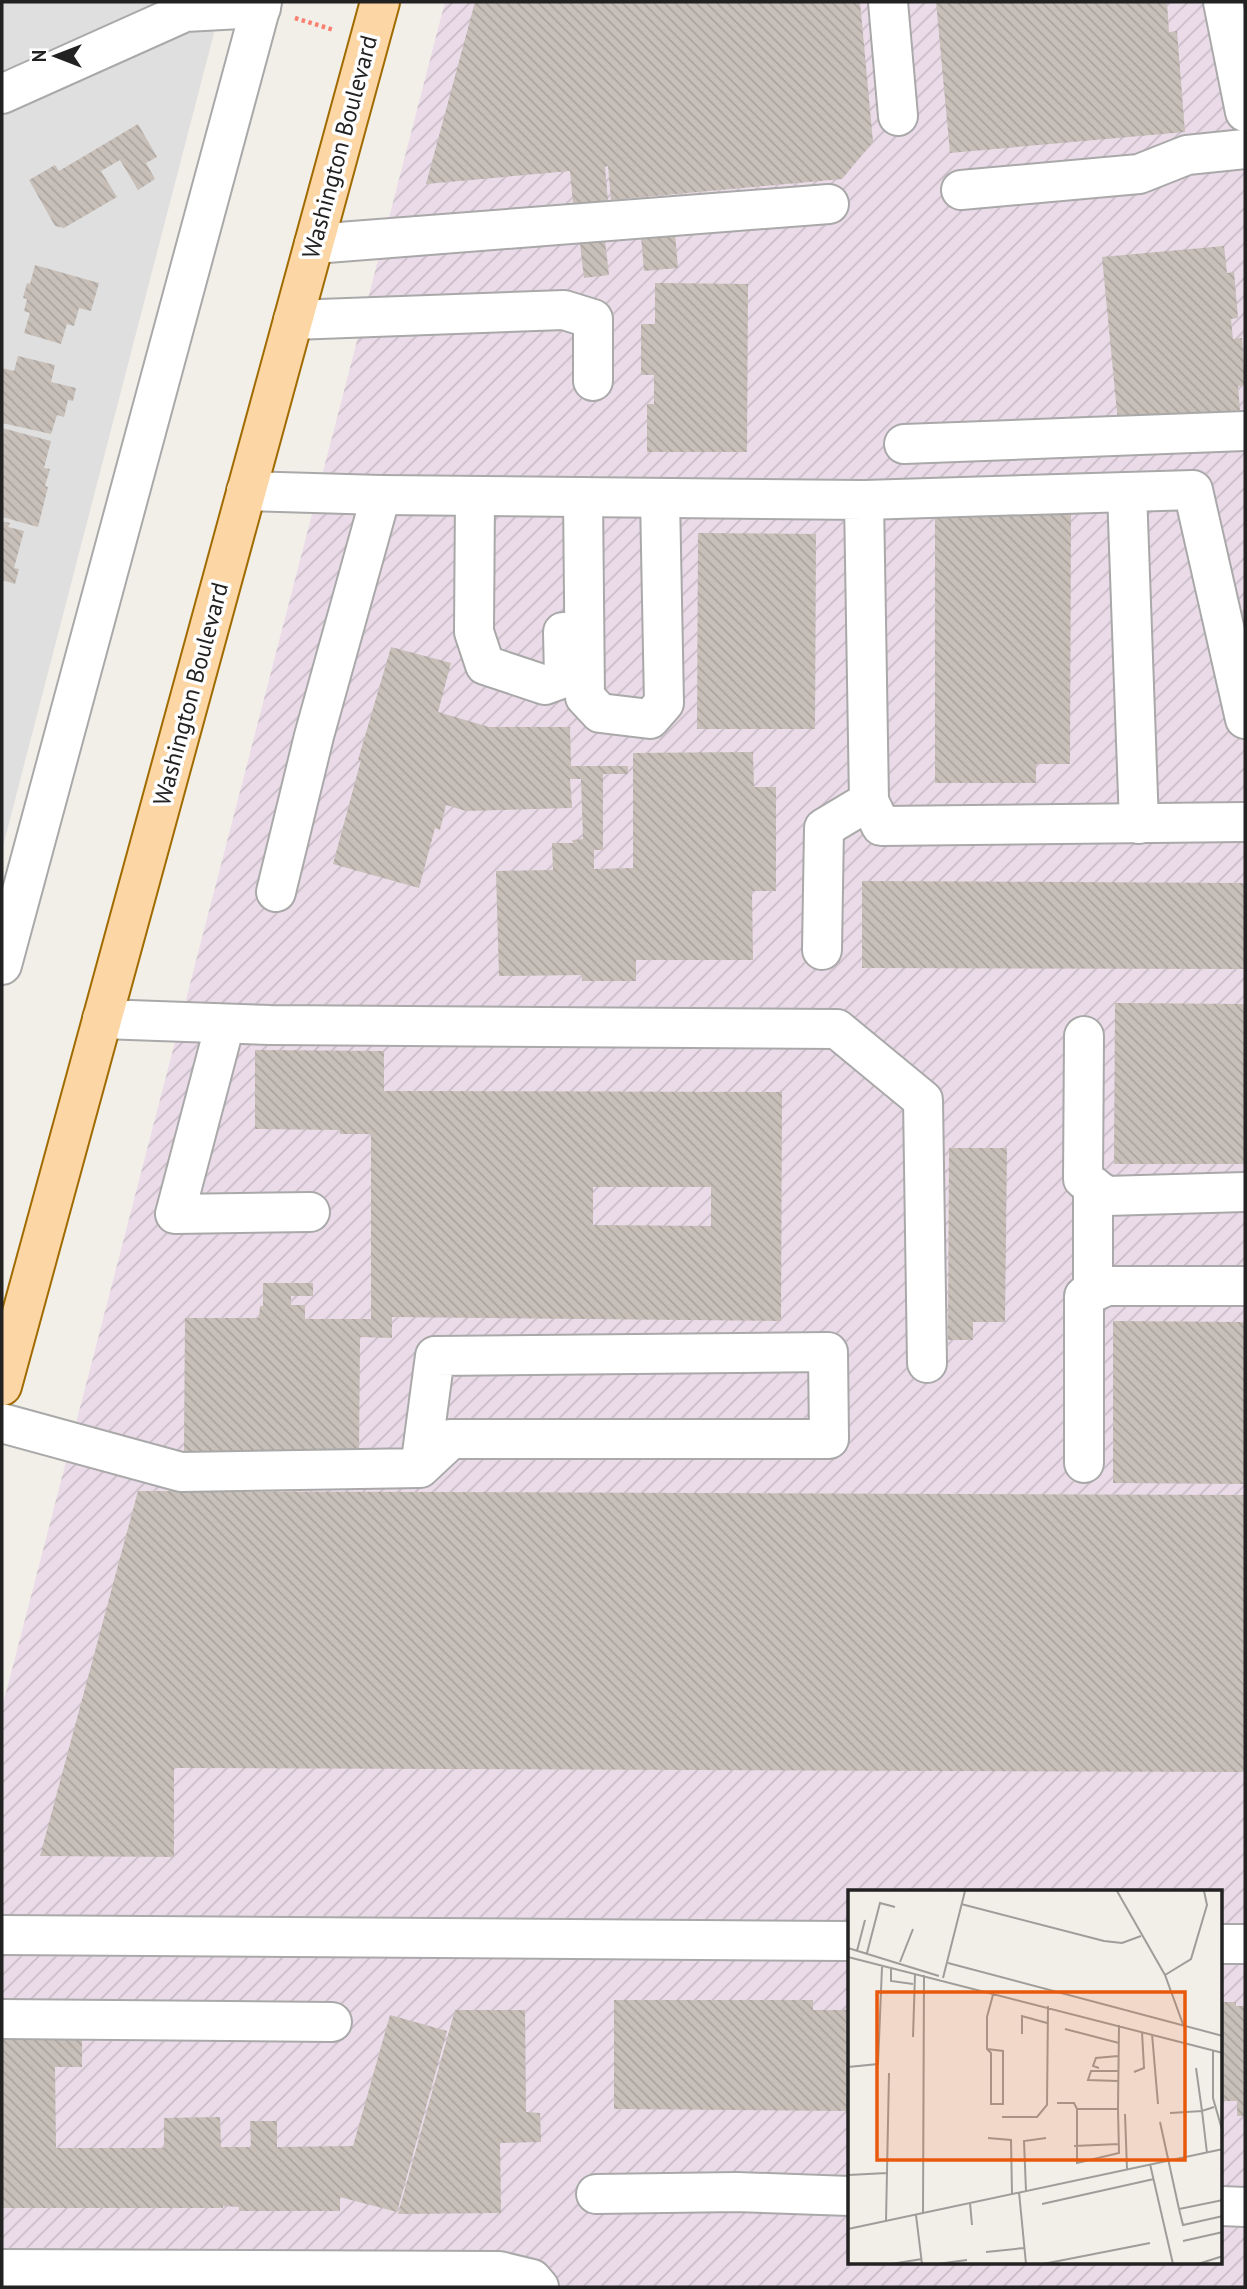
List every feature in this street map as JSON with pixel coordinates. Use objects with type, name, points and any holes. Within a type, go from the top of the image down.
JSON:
[{"type":"main road","name":"Washington Boulevard","points":[[2,1386],[380,2]]},
{"type":"street","points":[[888,2],[898,116]]},
{"type":"street","points":[[1223,2],[1245,112]]},
{"type":"street","points":[[2,94],[185,12],[262,5],[2,965]]},
{"type":"street","points":[[961,190],[1139,174],[1187,155],[1245,149]]},
{"type":"street","points":[[314,244],[829,204]]},
{"type":"street","points":[[293,320],[564,310],[593,318],[593,381]]},
{"type":"street","points":[[904,444],[1245,431]]},
{"type":"street","points":[[246,491],[864,500],[1193,490],[1245,719]]},
{"type":"street","points":[[1128,492],[1139,824]]},
{"type":"street","points":[[276,892],[314,736],[380,495]]},
{"type":"street","points":[[475,496],[474,632],[485,665],[545,685],[564,678],[572,497]]},
{"type":"street","points":[[572,497],[585,697],[600,713],[650,719],[664,703],[660,498]]},
{"type":"street","points":[[864,500],[869,801],[881,826],[1245,822]]},
{"type":"street","points":[[822,950],[824,828],[869,801]]},
{"type":"street","points":[[102,1019],[225,1024],[837,1029],[923,1100],[927,1363]]},
{"type":"street","points":[[225,1024],[175,1214],[310,1212]]},
{"type":"street","points":[[1084,1037],[1083,1179],[1106,1196],[1245,1192]]},
{"type":"street","points":[[1093,1186],[1093,1292]]},
{"type":"street","points":[[1084,1463],[1084,1296],[1107,1286],[1245,1286]]},
{"type":"street","points":[[2,1423],[181,1472],[420,1468],[451,1439],[829,1438],[828,1352],[435,1356],[420,1468]]},
{"type":"street","points":[[2,1936],[848,1941]]},
{"type":"street","points":[[1222,1944],[1245,1944]]},
{"type":"street","points":[[2,2019],[332,2022]]},
{"type":"street","points":[[596,2194],[737,2192],[848,2196]]},
{"type":"street","points":[[1222,2206],[1245,2207]]},
{"type":"street","points":[[2,2269],[499,2272],[532,2279],[539,2287]]},
{"type":"path","points":[[262,5],[369,40]]},
{"type":"shaded area","points":[[2,2],[222,2],[2,850]]},
{"type":"shaded area","points":[[445,2],[1245,2],[1245,2287],[2,2287],[2,1708]]},
{"type":"building","points":[[475,2],[860,2],[873,142],[842,179],[611,200],[608,166],[605,167],[608,201],[573,204],[570,171],[426,184]]},
{"type":"building","points":[[936,2],[1167,2],[1169,32],[1177,31],[1185,132],[950,153]]},
{"type":"building","points":[[138,124],[157,157],[146,163],[155,179],[138,190],[120,160],[101,171],[117,197],[64,228],[55,226],[29,180],[55,165],[59,171]]},
{"type":"building","points":[[675,233],[678,268],[644,271],[641,236]]},
{"type":"building","points":[[605,241],[609,275],[584,278],[580,244]]},
{"type":"building","points":[[1224,246],[1227,273],[1234,272],[1238,318],[1231,319],[1233,339],[1242,338],[1245,385],[1238,386],[1240,410],[1118,422],[1102,257]]},
{"type":"building","points":[[35,265],[99,283],[91,311],[79,308],[74,326],[67,324],[61,344],[24,333],[30,313],[24,311],[27,299],[23,298]]},
{"type":"building","points":[[655,283],[748,284],[747,452],[647,452],[647,404],[654,404],[654,375],[641,375],[641,324],[655,324]]},
{"type":"building","points":[[18,356],[55,365],[51,382],[76,388],[73,401],[68,400],[64,417],[57,415],[51,434],[2,423],[2,368],[14,371]]},
{"type":"building","points":[[2,428],[51,441],[44,468],[50,469],[45,486],[48,487],[38,527],[2,517]]},
{"type":"building","points":[[935,505],[1071,506],[1070,764],[1036,764],[1036,783],[935,783]]},
{"type":"building","points":[[2,521],[10,523],[8,527],[24,531],[14,568],[19,569],[15,584],[2,580]]},
{"type":"building","points":[[698,533],[816,534],[815,729],[697,729]]},
{"type":"building","points":[[391,647],[451,663],[438,712],[489,727],[570,727],[571,766],[628,766],[628,774],[603,774],[603,850],[594,850],[594,869],[633,868],[633,753],[753,752],[754,787],[776,787],[776,891],[752,891],[753,960],[636,960],[636,981],[582,981],[582,975],[499,976],[496,871],[553,870],[552,843],[573,843],[572,840],[583,839],[581,779],[570,779],[572,808],[466,811],[446,805],[440,830],[435,828],[419,888],[333,864],[361,760],[358,760]]},
{"type":"building","points":[[862,881],[1245,883],[1245,969],[862,968]]},
{"type":"building","points":[[1115,1003],[1245,1004],[1245,1164],[1114,1164]]},
{"type":"building","points":[[255,1050],[384,1051],[384,1091],[782,1092],[781,1321],[392,1317],[392,1338],[360,1337],[359,1453],[184,1452],[185,1318],[259,1318],[260,1306],[263,1306],[263,1283],[313,1283],[313,1296],[291,1296],[291,1305],[305,1305],[305,1319],[371,1319],[371,1134],[340,1134],[340,1130],[255,1129]],"holes":[[[593,1187],[711,1187],[711,1226],[593,1225]]]},
{"type":"building","points":[[949,1148],[1007,1148],[1005,1322],[973,1322],[973,1340],[948,1340]]},
{"type":"building","points":[[1113,1321],[1245,1322],[1245,1484],[1113,1483]]},
{"type":"building","points":[[138,1491],[1245,1495],[1245,1772],[174,1768],[174,1857],[40,1856]]},
{"type":"building","points":[[614,2000],[813,2000],[813,2010],[848,2010],[848,2111],[614,2109]]},
{"type":"building","points":[[1222,2002],[1236,2002],[1236,2006],[1245,2006],[1245,2116],[1237,2116],[1237,2101],[1222,2101]]},
{"type":"building","points":[[455,2010],[525,2010],[526,2112],[540,2113],[541,2142],[500,2143],[501,2213],[398,2214]]},
{"type":"building","points":[[390,2015],[447,2031],[397,2212],[340,2197],[340,2211],[239,2211],[239,2207],[223,2206],[2,2208],[2,2027],[82,2034],[82,2067],[55,2067],[56,2148],[164,2148],[164,2118],[220,2117],[221,2147],[251,2147],[250,2121],[277,2121],[277,2147],[353,2146]]}]
